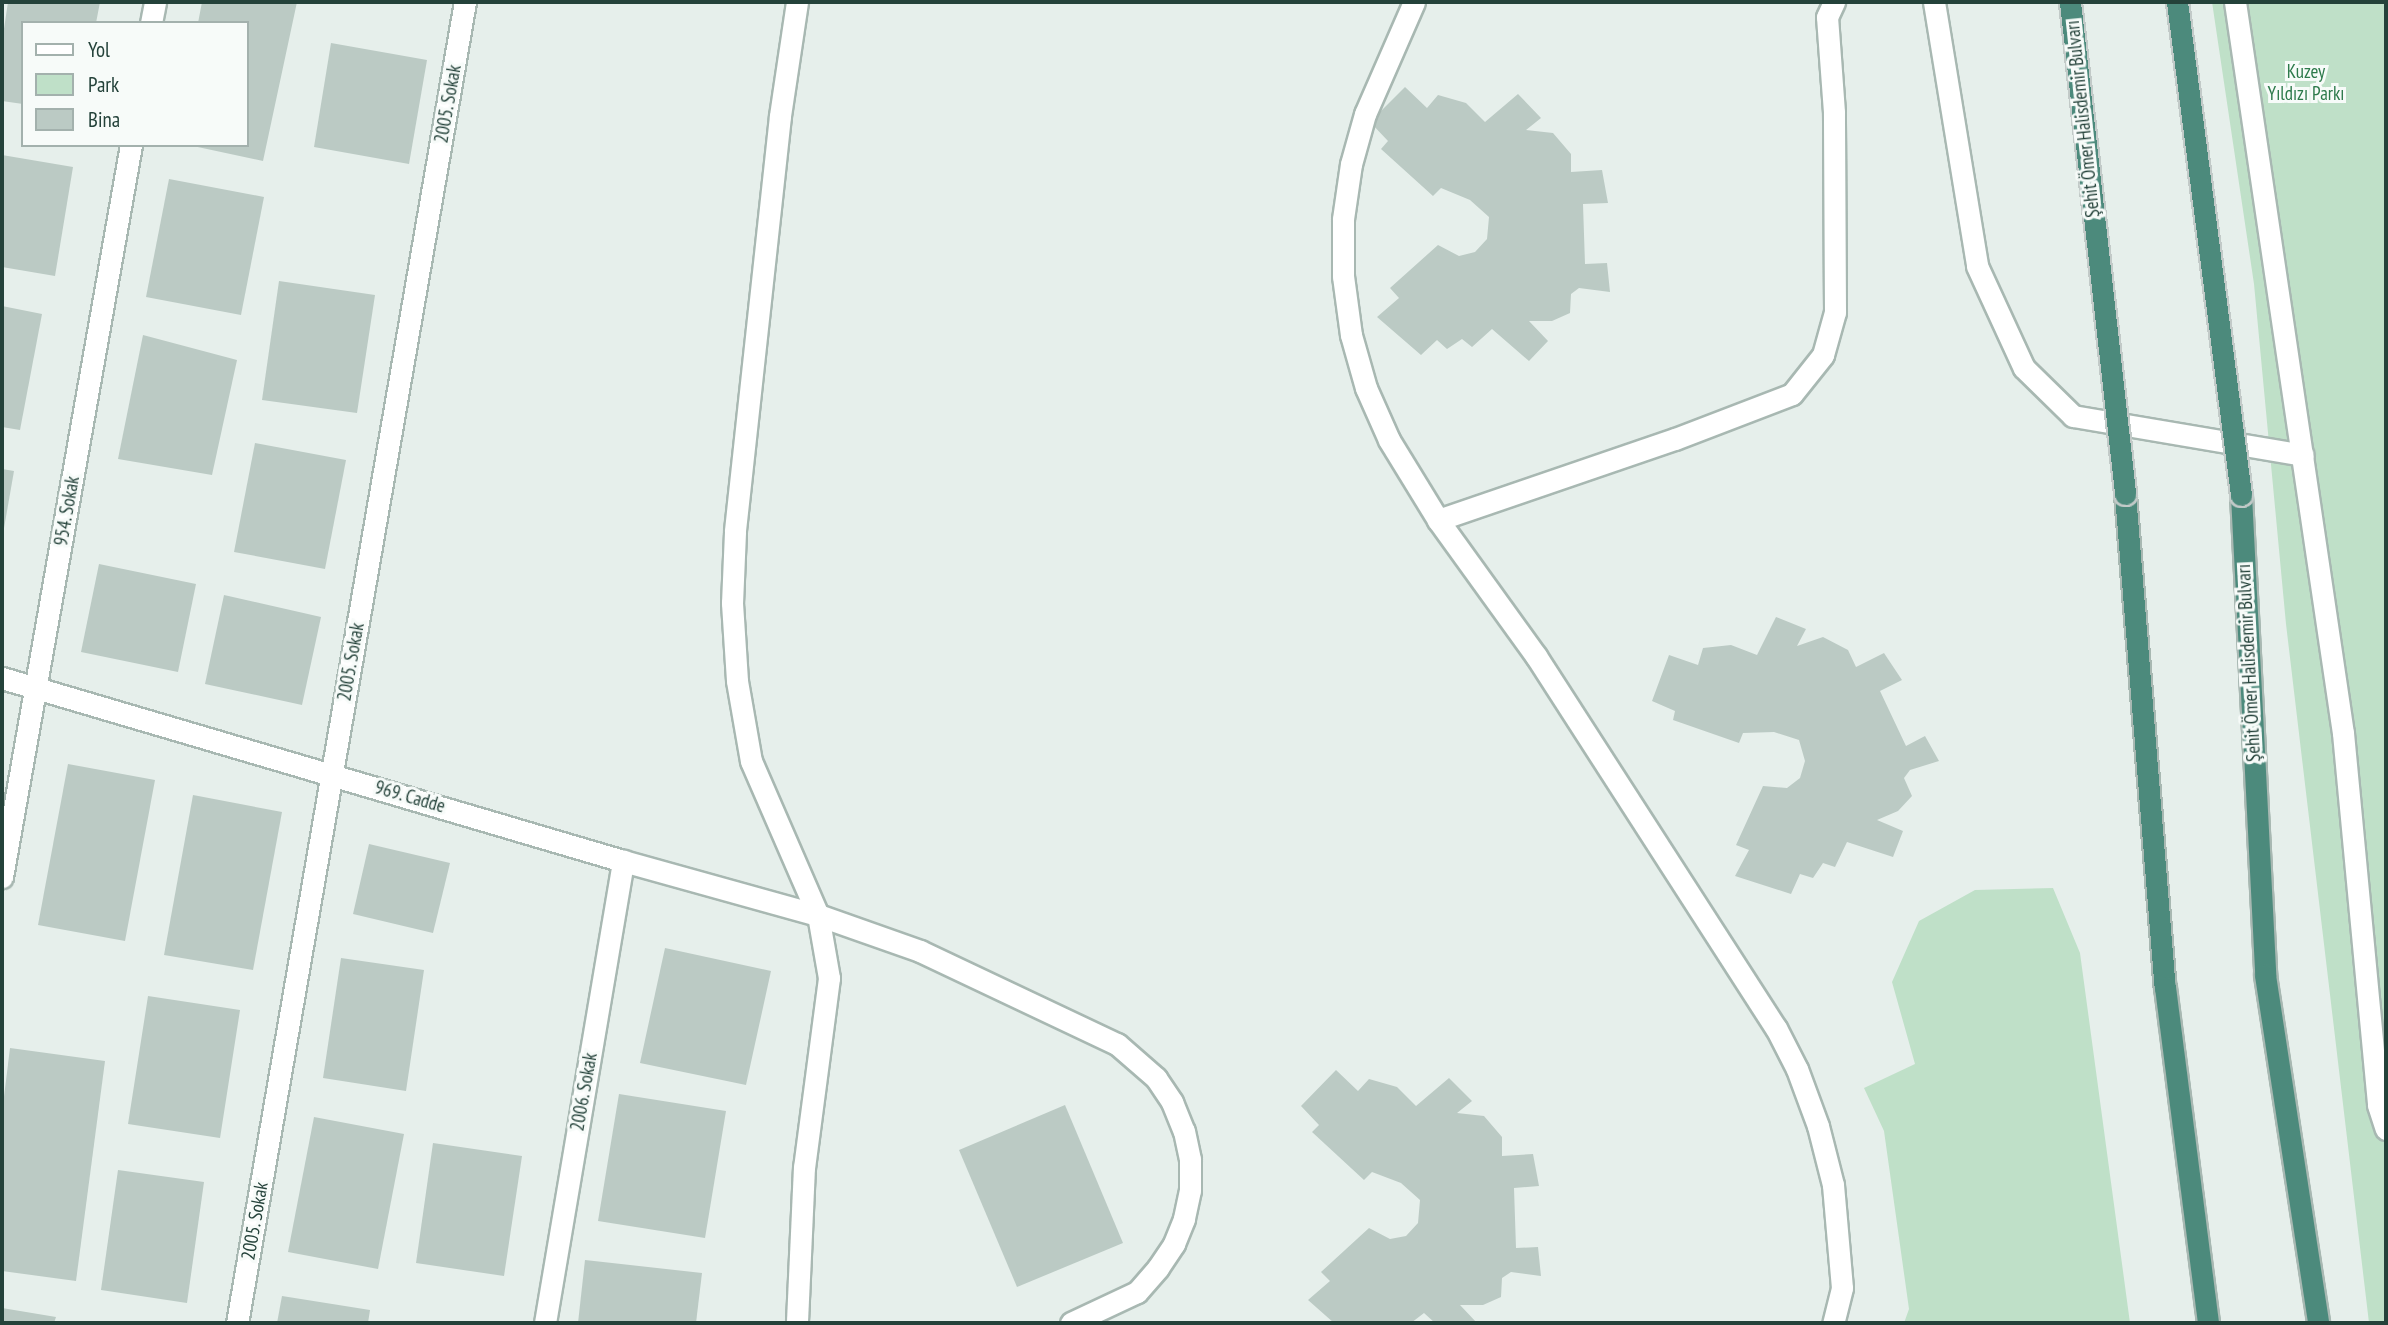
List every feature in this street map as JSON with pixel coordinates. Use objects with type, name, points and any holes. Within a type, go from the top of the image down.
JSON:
[{"type":"highway","name":"Şehit Ömer Halisdemir Bulvarı","points":[[2070,2],[2125,494],[2165,987],[2208,1323]]},
{"type":"highway","name":"Şehit Ömer Halisdemir Bulvarı","points":[[2177,2],[2241,495],[2265,975],[2318,1323]]},
{"type":"street","points":[[152,21],[155,2]]},
{"type":"street","name":"2005. Sokak","points":[[237,1323],[465,2]]},
{"type":"street","points":[[797,2],[766,241],[735,532],[732,603],[737,681],[751,761],[818,915],[829,978],[804,1167],[797,1323]]},
{"type":"street","points":[[1414,2],[1365,114],[1351,164],[1343,219],[1343,276],[1351,335],[1366,388],[1389,440],[1438,520],[1536,656],[1776,1028],[1797,1069],[1818,1126],[1833,1185],[1842,1288],[1833,1323]]},
{"type":"street","points":[[1438,520],[1675,439],[1792,394],[1823,355],[1835,312],[1834,112],[1827,16],[1834,2]]},
{"type":"street","points":[[1934,2],[1977,266],[2024,368],[2073,416],[2303,456]]},
{"type":"street","points":[[2235,2],[2343,733],[2378,1105],[2386,1129]]},
{"type":"street","name":"954. Sokak","points":[[2,877],[131,147]]},
{"type":"street","name":"969. Cadde","points":[[2,678],[623,861],[818,915],[920,951],[1117,1044],[1156,1078],[1172,1102],[1184,1131],[1190,1159],[1190,1190],[1184,1219],[1174,1244],[1137,1292],[1070,1323]]},
{"type":"street","name":"2006. Sokak","points":[[545,1323],[623,861]]},
{"type":"green space","name":"Kuzey Yıldızı Parkı","points":[[2212,2],[2386,2],[2386,1323],[2369,1323],[2286,624],[2254,284]]},
{"type":"green space","points":[[2053,888],[2080,953],[2130,1323],[1904,1323],[1909,1309],[1884,1131],[1864,1088],[1915,1064],[1892,982],[1919,921],[1975,890]]},
{"type":"building","points":[[8,2],[100,2],[96,21],[21,21],[21,104],[2,101],[2,42]]},
{"type":"building","points":[[202,2],[297,2],[263,161],[198,147],[248,147],[248,21],[198,21]]},
{"type":"building","points":[[331,43],[427,60],[409,164],[314,147]]},
{"type":"building","points":[[1405,87],[1427,108],[1438,95],[1466,103],[1485,122],[1518,94],[1541,118],[1526,130],[1553,133],[1571,154],[1571,172],[1602,170],[1608,203],[1583,204],[1585,264],[1607,263],[1610,292],[1579,288],[1571,294],[1570,313],[1552,321],[1529,321],[1548,341],[1529,361],[1492,329],[1472,347],[1462,339],[1447,349],[1437,340],[1421,355],[1377,317],[1399,298],[1390,288],[1438,245],[1459,256],[1475,252],[1487,239],[1489,217],[1470,200],[1441,188],[1433,196],[1381,149],[1388,141],[1370,122]]},
{"type":"building","points":[[2,155],[73,167],[55,276],[2,267]]},
{"type":"building","points":[[169,179],[264,197],[241,315],[146,297]]},
{"type":"building","points":[[279,281],[375,295],[357,413],[262,400]]},
{"type":"building","points":[[2,306],[42,314],[20,430],[2,427]]},
{"type":"building","points":[[143,335],[237,360],[212,475],[118,459]]},
{"type":"building","points":[[255,443],[346,460],[325,569],[234,552]]},
{"type":"building","points":[[2,469],[14,471],[3,534],[2,534]]},
{"type":"building","points":[[99,564],[196,584],[178,672],[81,652]]},
{"type":"building","points":[[224,595],[321,617],[302,705],[205,684]]},
{"type":"building","points":[[1776,617],[1806,629],[1797,646],[1823,637],[1848,650],[1856,667],[1884,653],[1902,680],[1880,691],[1906,746],[1925,736],[1939,761],[1910,770],[1904,778],[1912,796],[1898,811],[1877,820],[1903,831],[1893,857],[1847,842],[1835,867],[1823,863],[1813,878],[1800,874],[1791,894],[1735,876],[1749,850],[1736,845],[1763,786],[1787,788],[1800,778],[1805,761],[1799,740],[1774,732],[1743,733],[1739,743],[1673,720],[1675,711],[1652,701],[1669,655],[1698,665],[1703,648],[1731,645],[1757,655]]},
{"type":"building","points":[[68,764],[155,780],[125,941],[38,925]]},
{"type":"building","points":[[193,795],[282,812],[253,970],[164,955]]},
{"type":"building","points":[[369,844],[450,863],[433,933],[353,914]]},
{"type":"building","points":[[665,948],[771,971],[746,1085],[640,1063]]},
{"type":"building","points":[[341,958],[424,970],[406,1091],[323,1078]]},
{"type":"building","points":[[148,996],[240,1010],[220,1138],[128,1124]]},
{"type":"building","points":[[10,1048],[105,1061],[76,1281],[2,1271],[2,1113]]},
{"type":"building","points":[[1336,1070],[1358,1091],[1369,1079],[1397,1087],[1416,1106],[1449,1078],[1472,1101],[1457,1113],[1484,1116],[1502,1137],[1502,1156],[1533,1154],[1539,1186],[1514,1188],[1516,1248],[1538,1247],[1541,1276],[1511,1272],[1502,1278],[1501,1297],[1483,1305],[1460,1305],[1477,1323],[1435,1323],[1424,1313],[1411,1323],[1334,1323],[1308,1300],[1330,1281],[1321,1272],[1369,1228],[1390,1239],[1406,1236],[1418,1223],[1420,1200],[1401,1183],[1372,1172],[1364,1180],[1312,1132],[1319,1125],[1301,1106]]},
{"type":"building","points":[[619,1094],[726,1111],[705,1238],[598,1221]]},
{"type":"building","points":[[1065,1105],[1123,1243],[1017,1287],[959,1150]]},
{"type":"building","points":[[314,1117],[404,1134],[378,1269],[288,1252]]},
{"type":"building","points":[[433,1143],[522,1156],[504,1276],[416,1263]]},
{"type":"building","points":[[118,1170],[204,1182],[187,1303],[101,1290]]},
{"type":"building","points":[[585,1260],[702,1273],[696,1323],[578,1323]]},
{"type":"building","points":[[282,1296],[370,1310],[368,1323],[277,1323]]},
{"type":"building","points":[[2,1308],[56,1317],[54,1323],[2,1323]]}]
